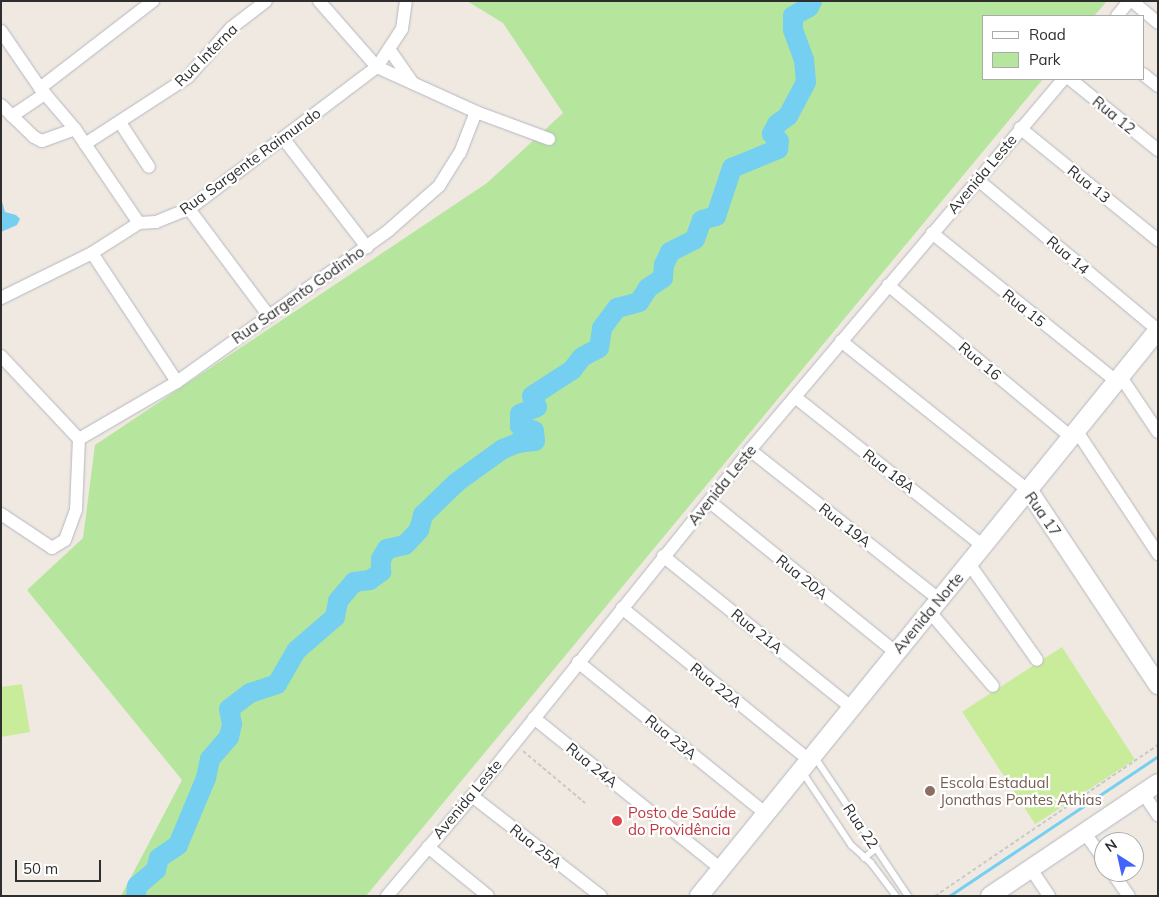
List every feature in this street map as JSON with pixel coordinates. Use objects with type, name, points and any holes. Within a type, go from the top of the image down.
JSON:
[{"type":"street","points":[[12,116],[153,1]]},
{"type":"street","name":"Rua Interna","points":[[85,144],[121,124],[188,77],[231,28],[266,1]]},
{"type":"street","points":[[319,1],[377,67],[476,112],[549,138]]},
{"type":"street","name":"Rua Sargente Raimundo","points":[[1,298],[92,253],[138,224],[156,222],[189,209],[377,67],[402,29],[406,1]]},
{"type":"street","points":[[1118,15],[1130,1],[1158,23]]},
{"type":"street","points":[[1,31],[42,91],[75,129],[138,224]]},
{"type":"street","points":[[389,49],[412,83]]},
{"type":"street","points":[[1144,75],[1158,86]]},
{"type":"street","name":"Avenida Leste","points":[[387,896],[472,796],[750,450],[1062,80]]},
{"type":"street","name":"Rua 12","points":[[1071,80],[1158,150]]},
{"type":"street","points":[[1,105],[34,138],[42,141],[75,129]]},
{"type":"street","name":"Rua Sargento Godinho","points":[[79,439],[177,382],[367,246],[439,186],[460,153],[476,112]]},
{"type":"street","points":[[121,124],[149,167]]},
{"type":"street","name":"Rua 13","points":[[1020,128],[1158,240]]},
{"type":"street","points":[[284,138],[367,246]]},
{"type":"street","name":"Rua 14","points":[[978,180],[1158,330]]},
{"type":"street","points":[[189,209],[269,316]]},
{"type":"street","name":"Rua 15","points":[[932,234],[1119,379],[1158,432]]},
{"type":"street","points":[[92,253],[177,382]]},
{"type":"street","name":"Rua 16","points":[[888,285],[1074,434],[1158,554]]},
{"type":"street","name":"Avenida Norte","points":[[699,896],[765,813],[809,763],[851,706],[970,564],[1158,330]]},
{"type":"street","name":"Rua 17","points":[[841,341],[1029,491],[1158,685]]},
{"type":"street","points":[[1,356],[79,439],[76,510],[65,540],[52,548],[1,514]]},
{"type":"street","name":"Rua 18A","points":[[795,397],[983,546]]},
{"type":"street","name":"Rua 19A","points":[[750,450],[935,606],[993,686]]},
{"type":"street","name":"Rua 20A","points":[[710,502],[895,652]]},
{"type":"street","name":"Rua 21A","points":[[663,556],[851,706]]},
{"type":"street","points":[[970,564],[1037,660]]},
{"type":"street","name":"Rua 22A","points":[[622,608],[809,763]]},
{"type":"street","name":"Rua 23A","points":[[578,662],[765,813]]},
{"type":"street","name":"Rua 24A","points":[[534,718],[720,868]]},
{"type":"street","points":[[990,896],[1158,784]]},
{"type":"street","points":[[1143,793],[1158,815]]},
{"type":"street","name":"Rua 25A","points":[[472,796],[601,896]]},
{"type":"street","points":[[1084,832],[1094,846]]},
{"type":"street","points":[[428,847],[488,896]]},
{"type":"street","points":[[1031,869],[1049,896]]},
{"type":"street","points":[[1119,882],[1129,896]]},
{"type":"lane","name":"Rua 22","points":[[809,763],[877,848],[908,896]]},
{"type":"lane","name":"Rua 22","points":[[809,763],[851,845],[896,896]]},
{"type":"lane","points":[[864,858],[877,848]]},
{"type":"path","points":[[513,743],[585,803]]},
{"type":"path","points":[[936,896],[1158,745]]},
{"type":"green space","points":[[467,1],[1107,1],[1095,15],[982,15],[982,80],[1042,80],[366,896],[121,896],[182,780],[27,590],[83,538],[95,445],[487,183],[563,113],[503,23]]},
{"type":"green space","points":[[1062,647],[1135,759],[1035,824],[962,712]]},
{"type":"green space","points":[[22,684],[30,732],[1,737],[1,687]]},
{"type":"water","points":[[1,198],[5,212],[16,215],[20,219],[17,225],[1,232]]},
{"type":"waterway","points":[[136,896],[137,886],[156,870],[159,858],[178,845],[206,778],[210,759],[229,737],[232,724],[229,709],[250,693],[277,684],[297,650],[335,617],[338,601],[354,582],[370,580],[381,572],[381,559],[387,549],[405,545],[419,530],[423,515],[457,482],[503,449],[518,443],[535,441],[534,431],[520,426],[520,414],[537,407],[532,396],[572,370],[582,357],[599,348],[602,328],[617,308],[639,302],[648,288],[663,278],[664,265],[670,252],[695,239],[702,220],[716,216],[732,168],[778,149],[779,141],[772,134],[777,124],[788,116],[806,82],[804,60],[793,29],[793,16],[809,7],[812,1]]},
{"type":"waterway","points":[[949,896],[1158,756]]},
{"type":"place","name":"Escola Estadual Jonathas Pontes Athias","points":[[930,791]]},
{"type":"place","name":"Posto de Saúde do Providência","points":[[617,821]]}]
